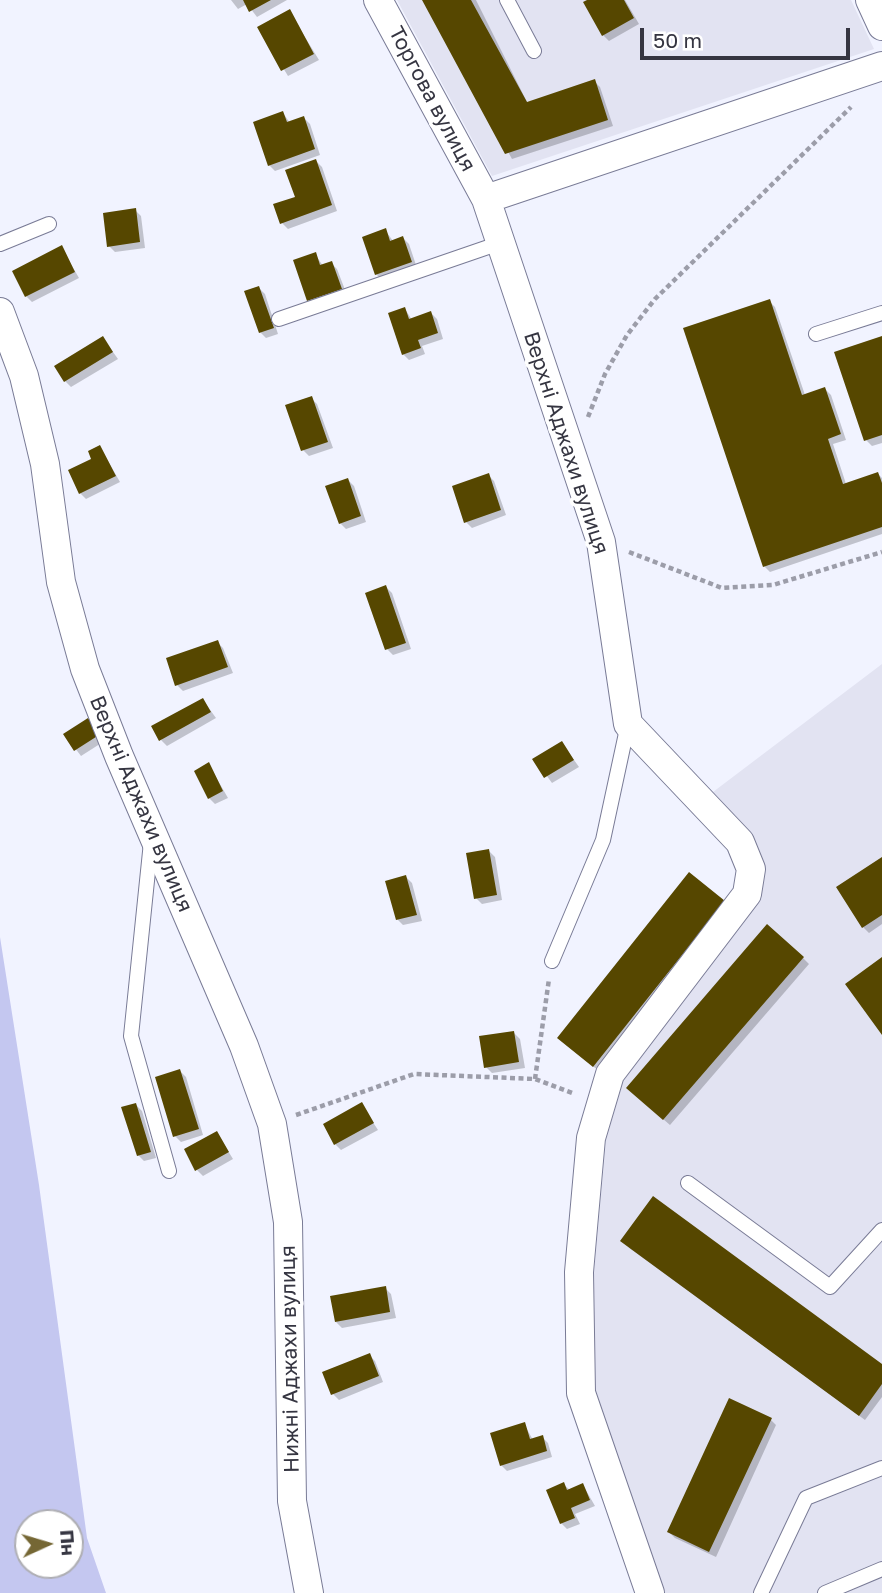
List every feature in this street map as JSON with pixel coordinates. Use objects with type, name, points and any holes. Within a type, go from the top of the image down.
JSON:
[{"type":"street","name":"Торгова вулиця","points":[[378,0],[486,198]]},
{"type":"street","points":[[870,0],[882,26]]},
{"type":"street","points":[[486,198],[882,66]]},
{"type":"street","name":"Верхні Аджахи вулиця","points":[[486,198],[601,542],[628,724]]},
{"type":"street","name":"Верхні Аджахи вулиця","points":[[0,312],[24,376],[45,464],[61,582],[85,668],[244,1046],[272,1124]]},
{"type":"street","points":[[628,724],[740,842],[751,869],[747,894],[610,1074],[591,1138],[579,1272],[581,1393],[650,1593]]},
{"type":"street","name":"Нижні Аджахи вулиця","points":[[272,1124],[288,1223],[292,1502],[309,1593]]},
{"type":"lane","points":[[507,0],[534,51]]},
{"type":"lane","points":[[0,244],[49,224]]},
{"type":"lane","points":[[279,319],[500,243]]},
{"type":"lane","points":[[816,334],[882,313]]},
{"type":"lane","points":[[552,961],[603,840],[628,724]]},
{"type":"lane","points":[[152,831],[131,1036],[169,1171]]},
{"type":"lane","points":[[688,1183],[830,1287],[882,1230]]},
{"type":"lane","points":[[761,1593],[806,1498],[882,1468]]},
{"type":"lane","points":[[825,1593],[882,1569]]},
{"type":"path","points":[[572,455],[605,374],[627,335],[648,308],[852,106]]},
{"type":"path","points":[[601,542],[722,588],[774,585],[882,552]]},
{"type":"path","points":[[535,1079],[552,961]]},
{"type":"path","points":[[309,1110],[414,1074],[535,1079],[599,1104]]},
{"type":"shaded area","points":[[397,0],[851,0],[874,49],[492,176]]},
{"type":"shaded area","points":[[882,664],[882,1593],[665,1593],[595,1391],[594,1273],[606,1140],[623,1081],[761,899],[766,867],[753,835],[713,792]]},
{"type":"shaded area","points":[[0,937],[39,1185],[83,1509],[14,1509],[14,1579],[84,1579],[84,1516],[87,1538],[106,1593],[0,1593]]},
{"type":"building","points":[[243,0],[271,0],[249,12]]},
{"type":"building","points":[[422,0],[471,0],[527,102],[595,79],[608,120],[505,154]]},
{"type":"building","points":[[624,0],[634,18],[602,36],[583,2]]},
{"type":"building","points":[[290,9],[314,54],[281,71],[257,27]]},
{"type":"building","points":[[283,111],[287,122],[304,116],[315,149],[268,166],[253,122]]},
{"type":"building","points":[[316,159],[332,205],[280,224],[273,204],[295,197],[285,170]]},
{"type":"building","points":[[136,208],[140,242],[107,247],[103,213]]},
{"type":"building","points":[[386,228],[390,241],[403,236],[412,262],[375,275],[362,237]]},
{"type":"building","points":[[62,245],[75,272],[25,297],[12,271]]},
{"type":"building","points":[[316,252],[320,265],[332,261],[342,289],[307,301],[293,260]]},
{"type":"building","points":[[259,286],[274,328],[259,333],[244,291]]},
{"type":"building","points":[[770,299],[802,395],[825,387],[841,434],[828,439],[843,484],[878,472],[882,483],[882,527],[763,567],[683,328]]},
{"type":"building","points":[[405,307],[409,319],[431,311],[438,333],[418,340],[421,348],[402,355],[388,313]]},
{"type":"building","points":[[103,336],[113,352],[64,382],[54,366]]},
{"type":"building","points":[[882,336],[882,435],[864,441],[834,352]]},
{"type":"building","points":[[312,396],[328,442],[301,451],[285,405]]},
{"type":"building","points":[[100,445],[116,476],[79,494],[68,470],[91,459],[88,451]]},
{"type":"building","points":[[489,473],[501,510],[464,523],[452,486]]},
{"type":"building","points":[[348,478],[361,516],[339,524],[325,486]]},
{"type":"building","points":[[386,585],[406,643],[385,650],[365,593]]},
{"type":"building","points":[[218,640],[228,667],[175,686],[166,658]]},
{"type":"building","points":[[203,698],[211,712],[159,741],[151,726]]},
{"type":"building","points":[[88,718],[99,735],[74,751],[63,734]]},
{"type":"building","points":[[562,741],[574,760],[544,778],[532,759]]},
{"type":"building","points":[[209,762],[223,791],[208,799],[194,771]]},
{"type":"building","points":[[489,849],[497,895],[474,899],[466,853]]},
{"type":"building","points":[[882,857],[882,915],[862,928],[836,887]]},
{"type":"building","points":[[689,872],[725,901],[593,1067],[557,1038]]},
{"type":"building","points":[[406,875],[417,915],[396,920],[385,881]]},
{"type":"building","points":[[767,924],[804,957],[663,1120],[626,1088]]},
{"type":"building","points":[[882,957],[882,1035],[845,984]]},
{"type":"building","points":[[514,1031],[519,1062],[484,1068],[479,1036]]},
{"type":"building","points":[[180,1069],[199,1129],[173,1137],[155,1077]]},
{"type":"building","points":[[362,1102],[374,1123],[334,1145],[323,1124]]},
{"type":"building","points":[[136,1103],[151,1152],[137,1156],[121,1107]]},
{"type":"building","points":[[217,1131],[229,1152],[195,1171],[184,1149]]},
{"type":"building","points":[[653,1196],[882,1364],[882,1384],[859,1416],[620,1241]]},
{"type":"building","points":[[386,1286],[390,1312],[335,1322],[330,1296]]},
{"type":"building","points":[[370,1353],[379,1376],[331,1395],[322,1372]]},
{"type":"building","points":[[729,1398],[772,1418],[709,1552],[667,1532]]},
{"type":"building","points":[[525,1422],[530,1439],[543,1435],[547,1451],[500,1466],[490,1433]]},
{"type":"building","points":[[564,1482],[567,1490],[583,1483],[590,1500],[571,1508],[575,1518],[560,1524],[546,1490]]}]
